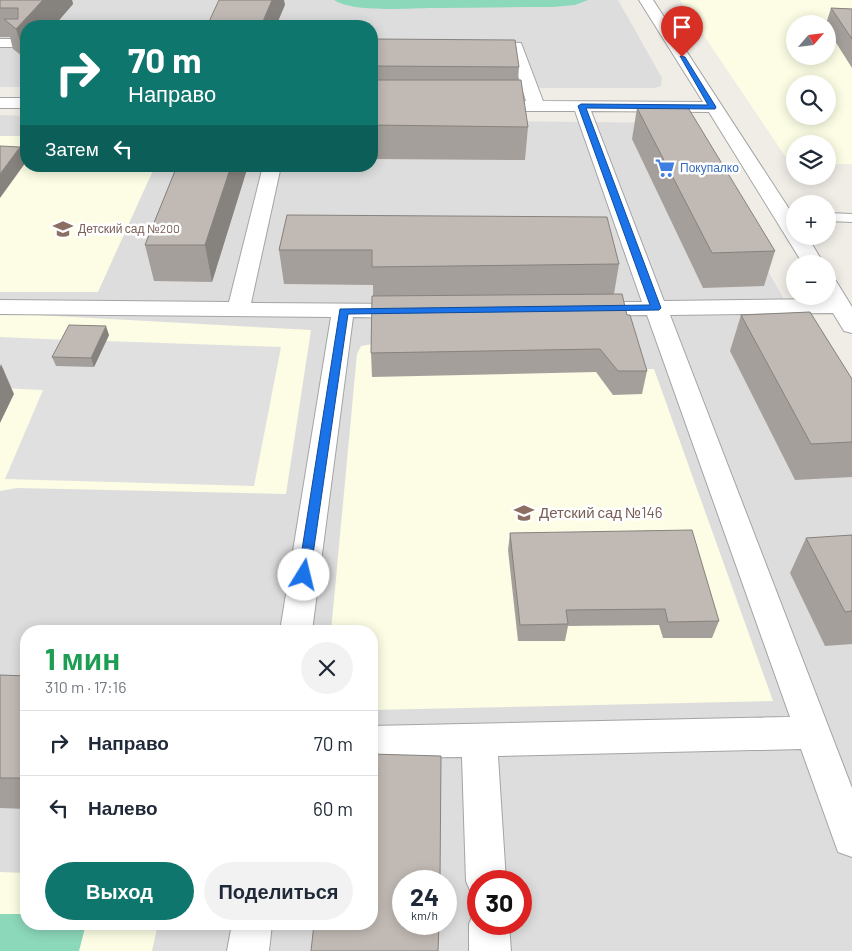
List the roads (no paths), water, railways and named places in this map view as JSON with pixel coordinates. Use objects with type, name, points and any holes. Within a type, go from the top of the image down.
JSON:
[{"type":"street","points":[[646,0],[713,107],[786,209]]},
{"type":"street","points":[[0,43],[20,43]]},
{"type":"street","points":[[468,45],[516,46],[536,106]]},
{"type":"street","points":[[0,103],[20,103]]},
{"type":"street","points":[[468,106],[713,107]]},
{"type":"street","points":[[581,106],[852,838]]},
{"type":"street","points":[[238,310],[271,172]]},
{"type":"street","points":[[836,299],[852,326]]},
{"type":"street","points":[[568,309],[840,306]]},
{"type":"street","points":[[0,307],[343,311],[431,310]]},
{"type":"street","points":[[297,625],[343,311]]},
{"type":"street","points":[[378,742],[814,733]]},
{"type":"street","points":[[480,740],[486,870]]},
{"type":"street","points":[[248,951],[251,930]]},
{"type":"street","points":[[489,935],[490,951]]},
{"type":"lane","points":[[836,217],[852,218]]},
{"type":"place","name":"Покупалко","points":[[665,168]]},
{"type":"place","name":"Детский сад №200","points":[[63,229]]},
{"type":"place","name":"Детский сад №146","points":[[524,513]]}]
